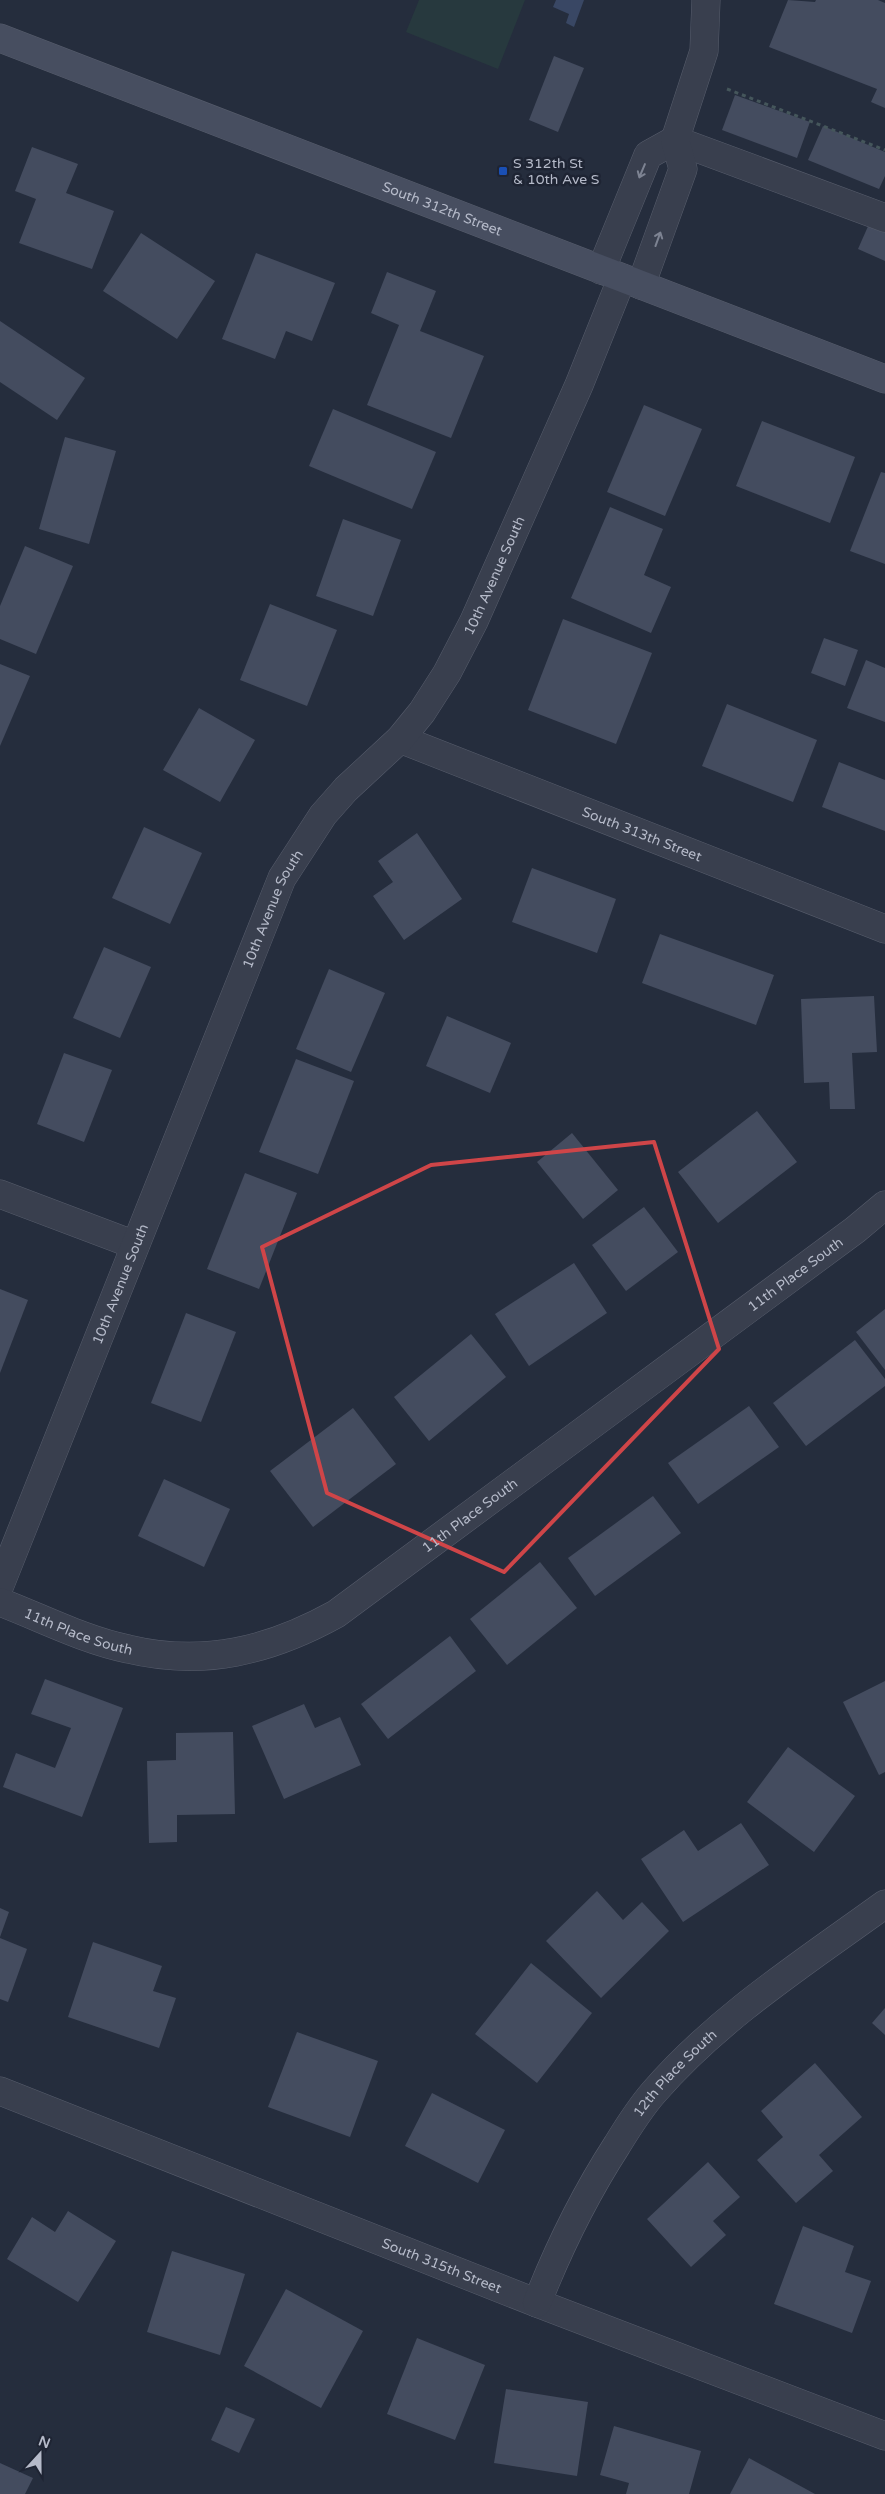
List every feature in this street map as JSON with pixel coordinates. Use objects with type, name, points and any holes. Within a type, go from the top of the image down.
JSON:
[{"type":"street","points":[[621,278],[683,169],[676,140],[704,51],[707,21],[706,0]]},
{"type":"street","name":"South 312th Street","points":[[0,38],[885,379]]},
{"type":"street","points":[[621,278],[648,155],[676,140],[885,218]]},
{"type":"street","name":"10th Avenue South","points":[[0,1585],[282,878],[323,815],[346,788],[400,738],[422,712],[447,673],[474,620],[579,385],[621,278]]},
{"type":"street","name":"South 313th Street","points":[[400,738],[885,929]]},
{"type":"street","points":[[0,1194],[135,1245]]},
{"type":"street","name":"11th Place South","points":[[0,1602],[117,1646],[159,1655],[196,1657],[236,1653],[302,1632],[336,1614],[855,1230],[885,1205]]},
{"type":"street","name":"12th Place South","points":[[537,2303],[560,2246],[583,2200],[652,2094],[681,2063],[723,2025],[778,1982],[885,1904]]},
{"type":"street","name":"South 315th Street","points":[[0,2091],[537,2303],[885,2436]]},
{"type":"path","points":[[696,78],[885,150]]},
{"type":"highlighted area","points":[[654,1142],[719,1349],[504,1572],[327,1493],[262,1247],[431,1165]]},
{"type":"shaded area","points":[[419,0],[525,0],[498,69],[406,32]]},
{"type":"water","points":[[556,0],[584,0],[574,27],[566,23],[569,14],[553,7]]},
{"type":"building","points":[[788,0],[815,2],[816,0],[878,0],[885,3],[885,108],[871,102],[877,89],[769,47]]},
{"type":"building","points":[[554,56],[584,68],[558,132],[529,120]]},
{"type":"building","points":[[735,95],[810,122],[797,158],[722,130]]},
{"type":"building","points":[[823,126],[885,152],[885,176],[879,189],[808,160]]},
{"type":"building","points":[[32,147],[78,164],[66,193],[114,211],[92,269],[19,243],[36,199],[15,191]]},
{"type":"building","points":[[869,224],[885,231],[885,261],[858,249]]},
{"type":"building","points":[[141,233],[215,281],[177,339],[103,291]]},
{"type":"building","points":[[256,253],[335,283],[312,341],[286,331],[275,359],[222,339]]},
{"type":"building","points":[[387,272],[436,291],[420,331],[484,356],[451,438],[367,405],[399,325],[371,313]]},
{"type":"building","points":[[0,321],[85,378],[57,420],[0,382]]},
{"type":"building","points":[[644,405],[702,429],[665,516],[607,492]]},
{"type":"building","points":[[333,409],[436,452],[412,509],[309,466]]},
{"type":"building","points":[[762,421],[855,457],[830,523],[736,486]]},
{"type":"building","points":[[65,437],[116,451],[89,544],[39,529]]},
{"type":"building","points":[[881,472],[885,473],[885,564],[850,551]]},
{"type":"building","points":[[610,507],[663,529],[644,575],[671,587],[651,633],[571,598]]},
{"type":"building","points":[[343,519],[401,540],[373,616],[316,596]]},
{"type":"building","points":[[25,546],[73,566],[36,654],[0,639],[0,606]]},
{"type":"building","points":[[270,604],[337,630],[307,706],[240,680]]},
{"type":"building","points":[[563,619],[652,653],[616,744],[528,710]]},
{"type":"building","points":[[824,638],[858,650],[845,686],[811,673]]},
{"type":"building","points":[[866,660],[885,668],[885,722],[847,708]]},
{"type":"building","points":[[0,664],[30,676],[0,746]]},
{"type":"building","points":[[727,704],[817,740],[793,802],[702,766]]},
{"type":"building","points":[[199,708],[255,740],[220,802],[163,770]]},
{"type":"building","points":[[839,762],[885,780],[885,831],[822,807]]},
{"type":"building","points":[[144,827],[202,853],[170,924],[112,898]]},
{"type":"building","points":[[417,833],[462,899],[404,940],[373,896],[393,882],[378,861]]},
{"type":"building","points":[[532,868],[616,899],[597,953],[512,922]]},
{"type":"building","points":[[660,934],[774,975],[756,1025],[642,983]]},
{"type":"building","points":[[104,947],[151,967],[120,1038],[73,1018]]},
{"type":"building","points":[[329,969],[385,993],[351,1072],[296,1049]]},
{"type":"building","points":[[874,996],[877,1052],[852,1053],[855,1109],[830,1109],[829,1082],[804,1083],[801,999]]},
{"type":"building","points":[[447,1016],[511,1043],[490,1093],[426,1066]]},
{"type":"building","points":[[64,1053],[112,1070],[84,1142],[37,1124]]},
{"type":"building","points":[[296,1059],[354,1081],[318,1174],[259,1152]]},
{"type":"building","points":[[757,1111],[797,1162],[718,1223],[678,1172]]},
{"type":"building","points":[[572,1133],[618,1190],[583,1219],[537,1162]]},
{"type":"building","points":[[245,1173],[297,1193],[259,1289],[207,1269]]},
{"type":"building","points":[[644,1207],[678,1252],[626,1291],[592,1245]]},
{"type":"building","points":[[574,1263],[607,1313],[529,1366],[495,1314]]},
{"type":"building","points":[[0,1289],[28,1300],[0,1373]]},
{"type":"building","points":[[885,1309],[885,1370],[856,1332]]},
{"type":"building","points":[[186,1313],[236,1332],[201,1422],[151,1403]]},
{"type":"building","points":[[471,1334],[506,1377],[429,1441],[394,1397]]},
{"type":"building","points":[[855,1340],[885,1379],[885,1386],[806,1446],[773,1403]]},
{"type":"building","points":[[749,1406],[779,1447],[698,1504],[668,1463]]},
{"type":"building","points":[[353,1408],[396,1464],[313,1527],[270,1471]]},
{"type":"building","points":[[164,1479],[230,1509],[204,1567],[138,1536]]},
{"type":"building","points":[[653,1496],[681,1533],[595,1596],[568,1558]]},
{"type":"building","points":[[540,1562],[577,1608],[507,1665],[470,1619]]},
{"type":"building","points":[[450,1636],[476,1671],[388,1739],[361,1704]]},
{"type":"building","points":[[45,1679],[123,1708],[82,1817],[3,1787],[16,1753],[55,1768],[71,1728],[31,1714]]},
{"type":"building","points":[[885,1681],[885,1772],[879,1775],[843,1702]]},
{"type":"building","points":[[304,1704],[315,1728],[340,1717],[361,1765],[284,1799],[252,1726]]},
{"type":"building","points":[[233,1732],[235,1814],[177,1815],[177,1842],[149,1843],[147,1761],[176,1760],[176,1733]]},
{"type":"building","points":[[788,1747],[855,1796],[814,1852],[747,1802]]},
{"type":"building","points":[[741,1823],[769,1865],[683,1922],[641,1859],[684,1830],[698,1851]]},
{"type":"building","points":[[597,1891],[623,1920],[642,1902],[669,1931],[601,1998],[546,1941]]},
{"type":"building","points":[[0,1908],[9,1912],[0,1937]]},
{"type":"building","points":[[0,1938],[27,1949],[8,2002],[0,1999]]},
{"type":"building","points":[[93,1942],[162,1966],[153,1991],[176,1998],[159,2048],[68,2017]]},
{"type":"building","points":[[531,1963],[592,2013],[537,2083],[475,2034]]},
{"type":"building","points":[[885,2008],[885,2035],[872,2023]]},
{"type":"building","points":[[297,2032],[378,2061],[350,2137],[268,2107]]},
{"type":"building","points":[[815,2063],[862,2117],[819,2155],[833,2171],[796,2203],[757,2160],[783,2137],[761,2111]]},
{"type":"building","points":[[432,2093],[505,2130],[478,2183],[405,2146]]},
{"type":"building","points":[[708,2162],[740,2197],[713,2221],[726,2235],[691,2267],[647,2219]]},
{"type":"building","points":[[68,2211],[116,2241],[78,2302],[7,2259],[32,2217],[55,2232]]},
{"type":"building","points":[[803,2226],[854,2246],[845,2272],[871,2281],[852,2333],[774,2304]]},
{"type":"building","points":[[172,2251],[245,2274],[220,2355],[147,2332]]},
{"type":"building","points":[[286,2289],[363,2331],[321,2408],[244,2366]]},
{"type":"building","points":[[417,2338],[485,2365],[455,2440],[387,2414]]},
{"type":"building","points":[[506,2389],[588,2402],[577,2476],[494,2463]]},
{"type":"building","points":[[226,2407],[255,2419],[239,2453],[211,2440]]},
{"type":"building","points":[[614,2426],[701,2451],[689,2494],[626,2494],[629,2483],[600,2475]]},
{"type":"building","points":[[749,2458],[815,2494],[730,2494]]},
{"type":"building","points":[[0,2463],[33,2478],[25,2494],[0,2494]]},
{"type":"place","name":"S 312th St & 10th Ave S","points":[[503,171]]}]
